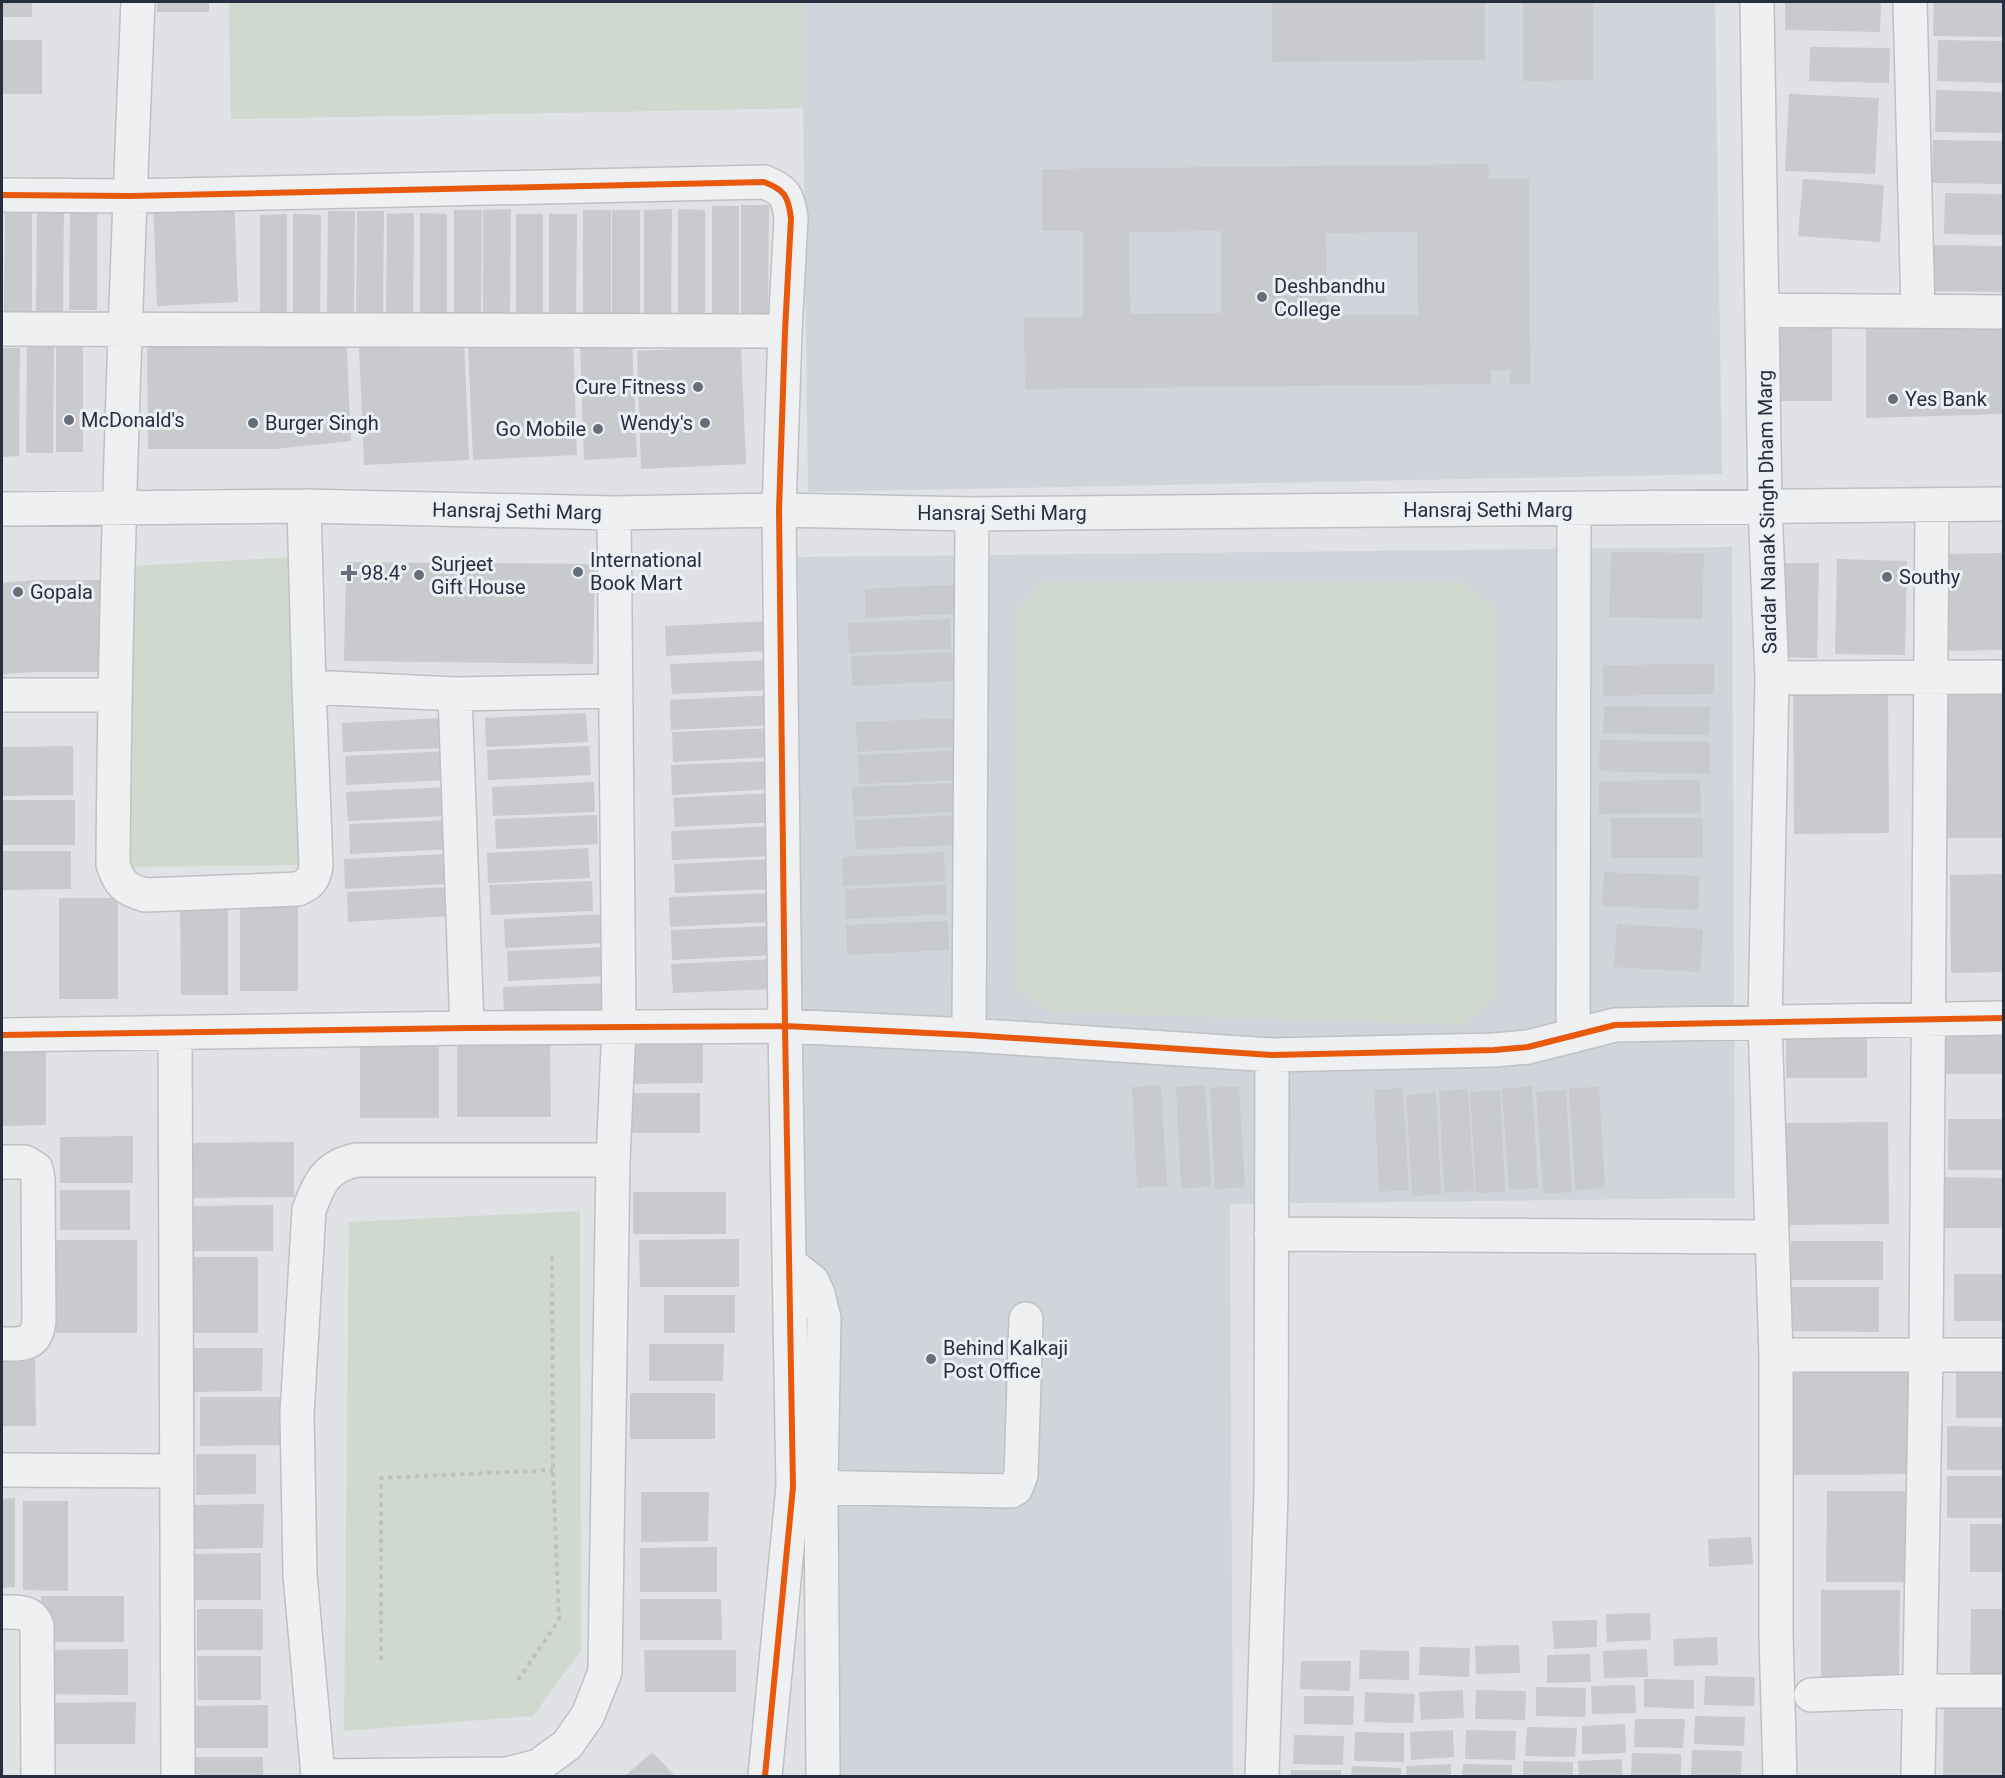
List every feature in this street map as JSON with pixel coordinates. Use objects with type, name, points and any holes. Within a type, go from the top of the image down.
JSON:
[{"type":"street","points":[[138,2],[124,328],[114,695],[113,864],[117,878],[130,890],[145,895],[298,889],[308,885],[314,876],[316,866],[304,506]]},
{"type":"street","name":"Sardar Nanak Singh Dham Marg","points":[[1757,2],[1766,506],[1772,678],[1765,1023],[1776,1355],[1776,1635],[1780,1776]]},
{"type":"street","points":[[1910,2],[1918,311]]},
{"type":"street","points":[[2,195],[130,196],[764,182],[781,188],[789,204],[791,218],[784,330],[779,510],[789,1263],[807,1487],[823,1776]]},
{"type":"street","points":[[1762,310],[2004,312]]},
{"type":"street","points":[[2,328],[784,330]]},
{"type":"street","name":"Hansraj Sethi Marg","points":[[2,509],[119,510],[304,506],[614,513],[779,510],[972,514],[2004,504]]},
{"type":"street","points":[[1918,1776],[1926,1355],[1932,505]]},
{"type":"street","points":[[1573,1036],[1574,509]]},
{"type":"street","points":[[613,1160],[357,1160],[347,1162],[324,1177],[316,1191],[309,1210],[297,1414],[300,1575],[318,1776],[507,1774],[538,1766],[567,1745],[588,1714],[605,1672],[613,1160],[619,1027],[614,513]]},
{"type":"street","points":[[969,1035],[972,514]]},
{"type":"street","points":[[1772,678],[2004,677]]},
{"type":"street","points":[[309,687],[456,694],[616,690]]},
{"type":"street","points":[[2,694],[114,695]]},
{"type":"street","points":[[456,694],[467,1028]]},
{"type":"street","points":[[2,1035],[785,1026],[969,1035],[1272,1055],[1494,1050],[1528,1047],[1616,1025],[2004,1018]]},
{"type":"street","points":[[175,1033],[178,1776]]},
{"type":"street","points":[[1262,1776],[1271,1493],[1272,1055]]},
{"type":"street","points":[[2,1162],[25,1162],[36,1169],[38,1179],[39,1320],[38,1329],[33,1338],[24,1344],[2,1344]]},
{"type":"street","points":[[1271,1234],[1772,1237]]},
{"type":"street","points":[[807,1487],[1011,1491],[1016,1488],[1021,1475],[1026,1319]]},
{"type":"street","points":[[1776,1355],[2004,1355]]},
{"type":"street","points":[[2,1470],[176,1471]]},
{"type":"street","points":[[765,1776],[807,1487]]},
{"type":"street","points":[[2,1612],[27,1614],[33,1618],[37,1626],[38,1776]]},
{"type":"street","points":[[1811,1695],[1918,1691],[2004,1692]]},
{"type":"path","points":[[518,1680],[559,1620],[553,1470],[552,1254]]},
{"type":"path","points":[[381,1660],[381,1478],[553,1470]]},
{"type":"shaded area","name":"Deshbandhu College","points":[[229,2],[1715,2],[1722,474],[808,492],[803,108],[231,119]]},
{"type":"shaded area","points":[[229,2],[805,2],[803,108],[231,119]]},
{"type":"shaded area","points":[[1732,547],[1735,1198],[1230,1204],[1233,1776],[805,1776],[798,557]]},
{"type":"shaded area","points":[[294,557],[300,865],[129,867],[131,566]]},
{"type":"shaded area","points":[[1459,581],[1496,608],[1495,998],[1463,1025],[1051,1012],[1016,988],[1016,612],[1040,582]]},
{"type":"shaded area","points":[[580,1211],[581,1651],[533,1716],[344,1731],[349,1222]]},
{"type":"building","points":[[2,2],[32,2],[32,17],[2,17]]},
{"type":"building","points":[[157,2],[209,2],[209,12],[157,12]]},
{"type":"building","points":[[1272,2],[1485,2],[1485,60],[1272,62]]},
{"type":"building","points":[[1523,2],[1593,2],[1593,80],[1523,81]]},
{"type":"building","points":[[1785,2],[1881,2],[1880,32],[1785,30]]},
{"type":"building","points":[[1934,2],[2004,2],[2004,37],[1933,36]]},
{"type":"building","points":[[2,40],[42,40],[42,94],[2,94]]},
{"type":"building","points":[[1938,40],[2004,41],[2004,83],[1937,81]]},
{"type":"building","points":[[1810,47],[1890,48],[1889,83],[1809,81]]},
{"type":"building","points":[[1936,90],[2004,92],[2004,133],[1935,132]]},
{"type":"building","points":[[1789,94],[1879,98],[1875,174],[1785,171]]},
{"type":"building","points":[[1933,140],[2004,141],[2004,184],[1932,183]]},
{"type":"building","points":[[1488,164],[1489,179],[1529,179],[1530,384],[1510,384],[1510,370],[1491,371],[1491,384],[1025,389],[1024,317],[1083,317],[1083,231],[1042,231],[1042,169]],"holes":[[[1221,231],[1221,313],[1130,314],[1129,232]],[[1417,232],[1418,315],[1327,315],[1326,233]]]},
{"type":"building","points":[[1803,179],[1884,185],[1880,242],[1798,236]]},
{"type":"building","points":[[1945,193],[2004,194],[2004,235],[1944,234]]},
{"type":"building","points":[[234,195],[238,302],[157,306],[153,198]]},
{"type":"building","points":[[70,202],[97,202],[97,310],[69,310]]},
{"type":"building","points":[[37,205],[64,205],[63,313],[36,313]]},
{"type":"building","points":[[741,205],[769,205],[768,313],[741,314]]},
{"type":"building","points":[[712,206],[739,206],[739,314],[712,314]]},
{"type":"building","points":[[5,209],[32,209],[32,317],[4,317]]},
{"type":"building","points":[[511,209],[510,317],[483,317],[483,210]]},
{"type":"building","points":[[672,209],[671,317],[644,317],[644,210]]},
{"type":"building","points":[[678,209],[705,210],[705,317],[678,318]]},
{"type":"building","points":[[454,210],[482,210],[481,318],[454,318]]},
{"type":"building","points":[[583,210],[611,210],[611,319],[583,319]]},
{"type":"building","points":[[612,210],[640,210],[640,318],[612,318]]},
{"type":"building","points":[[328,211],[355,211],[354,319],[327,319]]},
{"type":"building","points":[[357,211],[384,211],[383,318],[356,319]]},
{"type":"building","points":[[414,213],[413,321],[386,321],[387,214]]},
{"type":"building","points":[[420,213],[447,214],[447,321],[420,321]]},
{"type":"building","points":[[287,214],[287,323],[260,322],[260,215]]},
{"type":"building","points":[[293,214],[321,215],[320,322],[293,323]]},
{"type":"building","points":[[516,214],[543,214],[543,322],[516,322]]},
{"type":"building","points":[[549,214],[577,214],[576,322],[549,322]]},
{"type":"building","points":[[1932,245],[2004,246],[2004,292],[1931,291]]},
{"type":"building","points":[[1866,316],[2004,316],[2004,414],[1866,418]]},
{"type":"building","points":[[1772,317],[1832,317],[1832,401],[1772,401]]},
{"type":"building","points":[[346,331],[351,441],[276,449],[148,449],[147,336]]},
{"type":"building","points":[[573,337],[577,455],[473,460],[468,342]]},
{"type":"building","points":[[632,340],[637,457],[584,460],[580,342]]},
{"type":"building","points":[[464,341],[469,460],[364,465],[359,347]]},
{"type":"building","points":[[27,344],[54,345],[53,453],[26,453]]},
{"type":"building","points":[[56,344],[83,345],[83,452],[56,452]]},
{"type":"building","points":[[741,346],[746,464],[641,469],[637,351]]},
{"type":"building","points":[[2,348],[20,348],[19,456],[2,457]]},
{"type":"building","points":[[1611,552],[1704,553],[1702,619],[1609,617]]},
{"type":"building","points":[[2004,553],[2004,650],[1937,651],[1940,554]]},
{"type":"building","points":[[1837,559],[1907,561],[1905,655],[1835,654]]},
{"type":"building","points":[[346,562],[595,564],[593,664],[344,661]]},
{"type":"building","points":[[1776,563],[1819,563],[1817,658],[1774,657]]},
{"type":"building","points":[[34,580],[104,580],[104,672],[2,674],[2,583]]},
{"type":"building","points":[[967,584],[968,613],[866,618],[865,589]]},
{"type":"building","points":[[950,619],[951,649],[849,653],[848,623]]},
{"type":"building","points":[[767,621],[768,651],[666,656],[665,626]]},
{"type":"building","points":[[952,652],[954,681],[852,686],[851,656]]},
{"type":"building","points":[[772,660],[773,690],[672,694],[670,664]]},
{"type":"building","points":[[1714,664],[1714,694],[1603,696],[1603,665]]},
{"type":"building","points":[[1942,685],[2004,685],[2004,838],[1943,838]]},
{"type":"building","points":[[1888,688],[1889,833],[1794,834],[1793,689]]},
{"type":"building","points":[[772,695],[773,725],[671,730],[670,700]]},
{"type":"building","points":[[1604,706],[1710,707],[1709,735],[1603,733]]},
{"type":"building","points":[[586,713],[588,742],[486,747],[485,718]]},
{"type":"building","points":[[444,718],[445,748],[343,752],[342,723]]},
{"type":"building","points":[[958,718],[958,747],[857,752],[856,722]]},
{"type":"building","points":[[774,728],[776,757],[673,762],[672,732]]},
{"type":"building","points":[[1600,740],[1710,742],[1710,774],[1599,771]]},
{"type":"building","points":[[73,746],[73,795],[2,796],[2,747]]},
{"type":"building","points":[[589,746],[591,775],[488,780],[487,750]]},
{"type":"building","points":[[960,750],[962,780],[859,784],[858,755]]},
{"type":"building","points":[[447,751],[448,780],[346,785],[345,756]]},
{"type":"building","points":[[772,761],[774,789],[672,795],[671,765]]},
{"type":"building","points":[[1700,780],[1701,813],[1599,814],[1599,781]]},
{"type":"building","points":[[594,782],[595,812],[493,816],[492,787]]},
{"type":"building","points":[[953,783],[955,812],[853,817],[852,787]]},
{"type":"building","points":[[448,787],[449,816],[348,821],[346,792]]},
{"type":"building","points":[[775,793],[777,822],[675,827],[673,798]]},
{"type":"building","points":[[2,800],[75,800],[75,845],[2,845]]},
{"type":"building","points":[[597,815],[598,844],[496,849],[495,819]]},
{"type":"building","points":[[956,815],[958,845],[856,849],[854,820]]},
{"type":"building","points":[[1611,818],[1703,818],[1703,858],[1611,858]]},
{"type":"building","points":[[451,820],[452,849],[350,854],[349,824]]},
{"type":"building","points":[[773,826],[774,856],[672,860],[671,831]]},
{"type":"building","points":[[588,848],[590,878],[488,883],[487,853]]},
{"type":"building","points":[[2,851],[71,851],[71,889],[2,890]]},
{"type":"building","points":[[944,852],[945,881],[843,886],[842,857]]},
{"type":"building","points":[[446,854],[447,884],[345,889],[344,859]]},
{"type":"building","points":[[776,859],[777,889],[675,893],[674,864]]},
{"type":"building","points":[[1604,872],[1700,876],[1698,910],[1602,906]]},
{"type":"building","points":[[2004,874],[2004,972],[1951,973],[1950,875]]},
{"type":"building","points":[[592,881],[593,911],[491,915],[489,885]]},
{"type":"building","points":[[946,885],[947,914],[846,919],[845,889]]},
{"type":"building","points":[[449,887],[450,916],[348,922],[347,892]]},
{"type":"building","points":[[770,893],[771,922],[670,927],[669,897]]},
{"type":"building","points":[[298,895],[298,991],[240,991],[240,896]]},
{"type":"building","points":[[59,898],[118,898],[118,999],[59,999]]},
{"type":"building","points":[[228,908],[228,995],[181,995],[180,909]]},
{"type":"building","points":[[606,914],[607,943],[505,948],[504,919]]},
{"type":"building","points":[[948,921],[949,950],[847,955],[846,925]]},
{"type":"building","points":[[1617,924],[1703,929],[1700,972],[1614,967]]},
{"type":"building","points":[[773,926],[774,955],[672,960],[671,930]]},
{"type":"building","points":[[609,947],[609,976],[508,981],[507,951]]},
{"type":"building","points":[[773,959],[774,989],[673,993],[671,964]]},
{"type":"building","points":[[605,983],[606,1012],[504,1017],[503,987]]},
{"type":"building","points":[[1933,1023],[2004,1023],[2004,1074],[1933,1074]]},
{"type":"building","points":[[1786,1027],[1867,1027],[1867,1078],[1786,1078]]},
{"type":"building","points":[[703,1034],[703,1083],[627,1084],[627,1035]]},
{"type":"building","points":[[3,1039],[46,1039],[46,1125],[3,1126]]},
{"type":"building","points":[[360,1039],[439,1039],[439,1118],[360,1118]]},
{"type":"building","points":[[550,1040],[551,1117],[457,1117],[457,1041]]},
{"type":"building","points":[[1161,1085],[1167,1186],[1137,1188],[1132,1087]]},
{"type":"building","points":[[1205,1085],[1211,1187],[1181,1188],[1176,1087]]},
{"type":"building","points":[[1239,1086],[1245,1187],[1215,1189],[1210,1088]]},
{"type":"building","points":[[1532,1086],[1538,1188],[1509,1190],[1502,1089]]},
{"type":"building","points":[[1599,1087],[1605,1188],[1575,1190],[1569,1088]]},
{"type":"building","points":[[1403,1088],[1409,1190],[1379,1192],[1374,1090]]},
{"type":"building","points":[[1468,1089],[1474,1191],[1444,1193],[1439,1091]]},
{"type":"building","points":[[1500,1090],[1505,1192],[1476,1193],[1470,1092]]},
{"type":"building","points":[[1566,1090],[1572,1192],[1543,1194],[1536,1092]]},
{"type":"building","points":[[1436,1092],[1441,1194],[1412,1196],[1406,1095]]},
{"type":"building","points":[[619,1093],[700,1093],[700,1133],[618,1133]]},
{"type":"building","points":[[1948,1119],[2004,1119],[2004,1170],[1948,1170]]},
{"type":"building","points":[[1888,1122],[1889,1224],[1783,1225],[1782,1123]]},
{"type":"building","points":[[133,1136],[133,1183],[60,1183],[60,1137]]},
{"type":"building","points":[[294,1142],[294,1197],[188,1198],[188,1143]]},
{"type":"building","points":[[1933,1177],[2004,1178],[2004,1228],[1933,1228]]},
{"type":"building","points":[[60,1190],[130,1190],[130,1230],[60,1230]]},
{"type":"building","points":[[633,1192],[726,1192],[726,1234],[633,1234]]},
{"type":"building","points":[[273,1205],[273,1251],[191,1251],[191,1206]]},
{"type":"building","points":[[739,1239],[739,1287],[640,1287],[639,1240]]},
{"type":"building","points":[[56,1240],[137,1240],[137,1333],[56,1333]]},
{"type":"building","points":[[1791,1241],[1883,1241],[1883,1280],[1791,1280]]},
{"type":"building","points":[[191,1257],[258,1257],[258,1333],[191,1333]]},
{"type":"building","points":[[1954,1274],[2004,1274],[2004,1321],[1954,1321]]},
{"type":"building","points":[[1788,1287],[1879,1287],[1879,1332],[1787,1331]]},
{"type":"building","points":[[664,1295],[735,1295],[735,1333],[664,1333]]},
{"type":"building","points":[[649,1344],[724,1344],[723,1381],[649,1381]]},
{"type":"building","points":[[194,1348],[263,1348],[262,1391],[194,1392]]},
{"type":"building","points":[[2,1350],[35,1350],[36,1426],[2,1426]]},
{"type":"building","points":[[1956,1364],[2004,1364],[2004,1418],[1956,1418]]},
{"type":"building","points":[[1916,1369],[1917,1474],[1790,1475],[1789,1370]]},
{"type":"building","points":[[630,1393],[715,1393],[715,1439],[630,1439]]},
{"type":"building","points":[[200,1397],[283,1397],[283,1445],[200,1446]]},
{"type":"building","points":[[1947,1426],[2004,1427],[2004,1470],[1947,1470]]},
{"type":"building","points":[[196,1454],[256,1454],[256,1494],[196,1495]]},
{"type":"building","points":[[1947,1476],[2004,1476],[2004,1518],[1947,1518]]},
{"type":"building","points":[[1827,1491],[1905,1491],[1905,1582],[1826,1582]]},
{"type":"building","points":[[641,1492],[709,1492],[708,1541],[641,1542]]},
{"type":"building","points":[[15,1498],[15,1587],[2,1588],[2,1499]]},
{"type":"building","points":[[23,1501],[68,1501],[68,1591],[23,1590]]},
{"type":"building","points":[[264,1504],[263,1548],[191,1549],[191,1505]]},
{"type":"building","points":[[1970,1524],[2004,1524],[2004,1572],[1970,1572]]},
{"type":"building","points":[[1751,1537],[1753,1564],[1709,1567],[1708,1539]]},
{"type":"building","points":[[717,1547],[717,1592],[640,1592],[640,1548]]},
{"type":"building","points":[[261,1553],[261,1600],[193,1600],[192,1554]]},
{"type":"building","points":[[1821,1590],[1900,1590],[1899,1681],[1821,1681]]},
{"type":"building","points":[[41,1596],[124,1596],[124,1642],[41,1642]]},
{"type":"building","points":[[640,1599],[721,1599],[722,1640],[640,1640]]},
{"type":"building","points":[[197,1609],[263,1609],[263,1650],[197,1650]]},
{"type":"building","points":[[1971,1609],[2004,1609],[2004,1682],[1970,1682]]},
{"type":"building","points":[[1650,1613],[1651,1640],[1607,1642],[1606,1614]]},
{"type":"building","points":[[1597,1620],[1597,1647],[1554,1649],[1552,1621]]},
{"type":"building","points":[[1717,1637],[1718,1665],[1674,1666],[1673,1639]]},
{"type":"building","points":[[1519,1645],[1520,1673],[1476,1674],[1475,1646]]},
{"type":"building","points":[[1420,1647],[1470,1648],[1469,1677],[1419,1675]]},
{"type":"building","points":[[128,1649],[128,1695],[42,1694],[42,1650]]},
{"type":"building","points":[[1647,1649],[1648,1677],[1604,1678],[1603,1651]]},
{"type":"building","points":[[644,1650],[736,1650],[736,1692],[645,1692]]},
{"type":"building","points":[[1360,1650],[1409,1651],[1409,1680],[1359,1679]]},
{"type":"building","points":[[1590,1654],[1591,1682],[1547,1683],[1547,1655]]},
{"type":"building","points":[[197,1656],[261,1656],[261,1700],[198,1700]]},
{"type":"building","points":[[1301,1661],[1351,1661],[1350,1691],[1300,1689]]},
{"type":"building","points":[[1705,1676],[1755,1677],[1754,1706],[1704,1705]]},
{"type":"building","points":[[1644,1679],[1694,1680],[1694,1709],[1644,1707]]},
{"type":"building","points":[[1635,1685],[1636,1713],[1592,1714],[1591,1686]]},
{"type":"building","points":[[1536,1687],[1586,1688],[1585,1717],[1536,1716]]},
{"type":"building","points":[[1463,1690],[1464,1718],[1421,1720],[1419,1692]]},
{"type":"building","points":[[1476,1690],[1526,1691],[1525,1720],[1475,1719]]},
{"type":"building","points":[[1365,1692],[1415,1694],[1413,1723],[1364,1722]]},
{"type":"building","points":[[1944,1695],[2004,1695],[2004,1776],[1943,1776]]},
{"type":"building","points":[[1304,1696],[1354,1696],[1353,1725],[1304,1724]]},
{"type":"building","points":[[136,1702],[135,1744],[44,1744],[45,1703]]},
{"type":"building","points":[[268,1705],[268,1748],[196,1748],[196,1706]]},
{"type":"building","points":[[1695,1716],[1745,1717],[1744,1746],[1694,1744]]},
{"type":"building","points":[[1635,1719],[1685,1719],[1683,1748],[1634,1747]]},
{"type":"building","points":[[1625,1724],[1626,1753],[1582,1754],[1582,1726]]},
{"type":"building","points":[[1527,1727],[1577,1728],[1575,1757],[1525,1756]]},
{"type":"building","points":[[1453,1730],[1454,1757],[1411,1760],[1410,1732]]},
{"type":"building","points":[[1466,1730],[1516,1731],[1515,1760],[1465,1759]]},
{"type":"building","points":[[1355,1732],[1404,1733],[1404,1762],[1354,1761]]},
{"type":"building","points":[[1294,1735],[1344,1736],[1343,1765],[1293,1764]]},
{"type":"building","points":[[1692,1750],[1742,1751],[1741,1776],[1691,1776]]},
{"type":"building","points":[[652,1752],[675,1776],[625,1776]]},
{"type":"building","points":[[1632,1753],[1681,1754],[1681,1776],[1631,1776]]},
{"type":"building","points":[[195,1757],[263,1757],[263,1776],[196,1776]]},
{"type":"building","points":[[1622,1759],[1622,1776],[1579,1776],[1578,1761]]},
{"type":"building","points":[[1523,1761],[1573,1762],[1573,1776],[1523,1776]]},
{"type":"building","points":[[1451,1764],[1451,1776],[1407,1776],[1406,1766]]},
{"type":"building","points":[[1463,1764],[1512,1765],[1512,1776],[1462,1776]]},
{"type":"building","points":[[1352,1766],[1401,1768],[1401,1776],[1351,1776]]},
{"type":"building","points":[[1291,1770],[1341,1770],[1341,1776],[1291,1776]]},
{"type":"cycle path","points":[[2,195],[130,196],[764,182],[777,188],[787,199],[791,218],[779,510],[793,1487],[765,1776]]},
{"type":"cycle path","points":[[2,1035],[785,1026],[969,1035],[1272,1055],[1494,1050],[1528,1047],[1615,1025],[2004,1018]]},
{"type":"place","name":"Deshbandhu College","points":[[1262,297]]},
{"type":"place","name":"Cure Fitness","points":[[698,387]]},
{"type":"place","name":"Yes Bank","points":[[1893,399]]},
{"type":"place","name":"McDonald's","points":[[69,420]]},
{"type":"place","name":"Burger Singh","points":[[253,423]]},
{"type":"place","name":"Wendy's","points":[[705,423]]},
{"type":"place","name":"Go Mobile","points":[[598,429]]},
{"type":"place","name":"International Book Mart","points":[[578,572]]},
{"type":"place","name":"98.4°","points":[[349,573]]},
{"type":"place","name":"Surjeet Gift House","points":[[419,575]]},
{"type":"place","name":"Southy","points":[[1887,577]]},
{"type":"place","name":"Gopala","points":[[18,592]]},
{"type":"place","name":"Behind Kalkaji Post Office","points":[[931,1359]]}]
